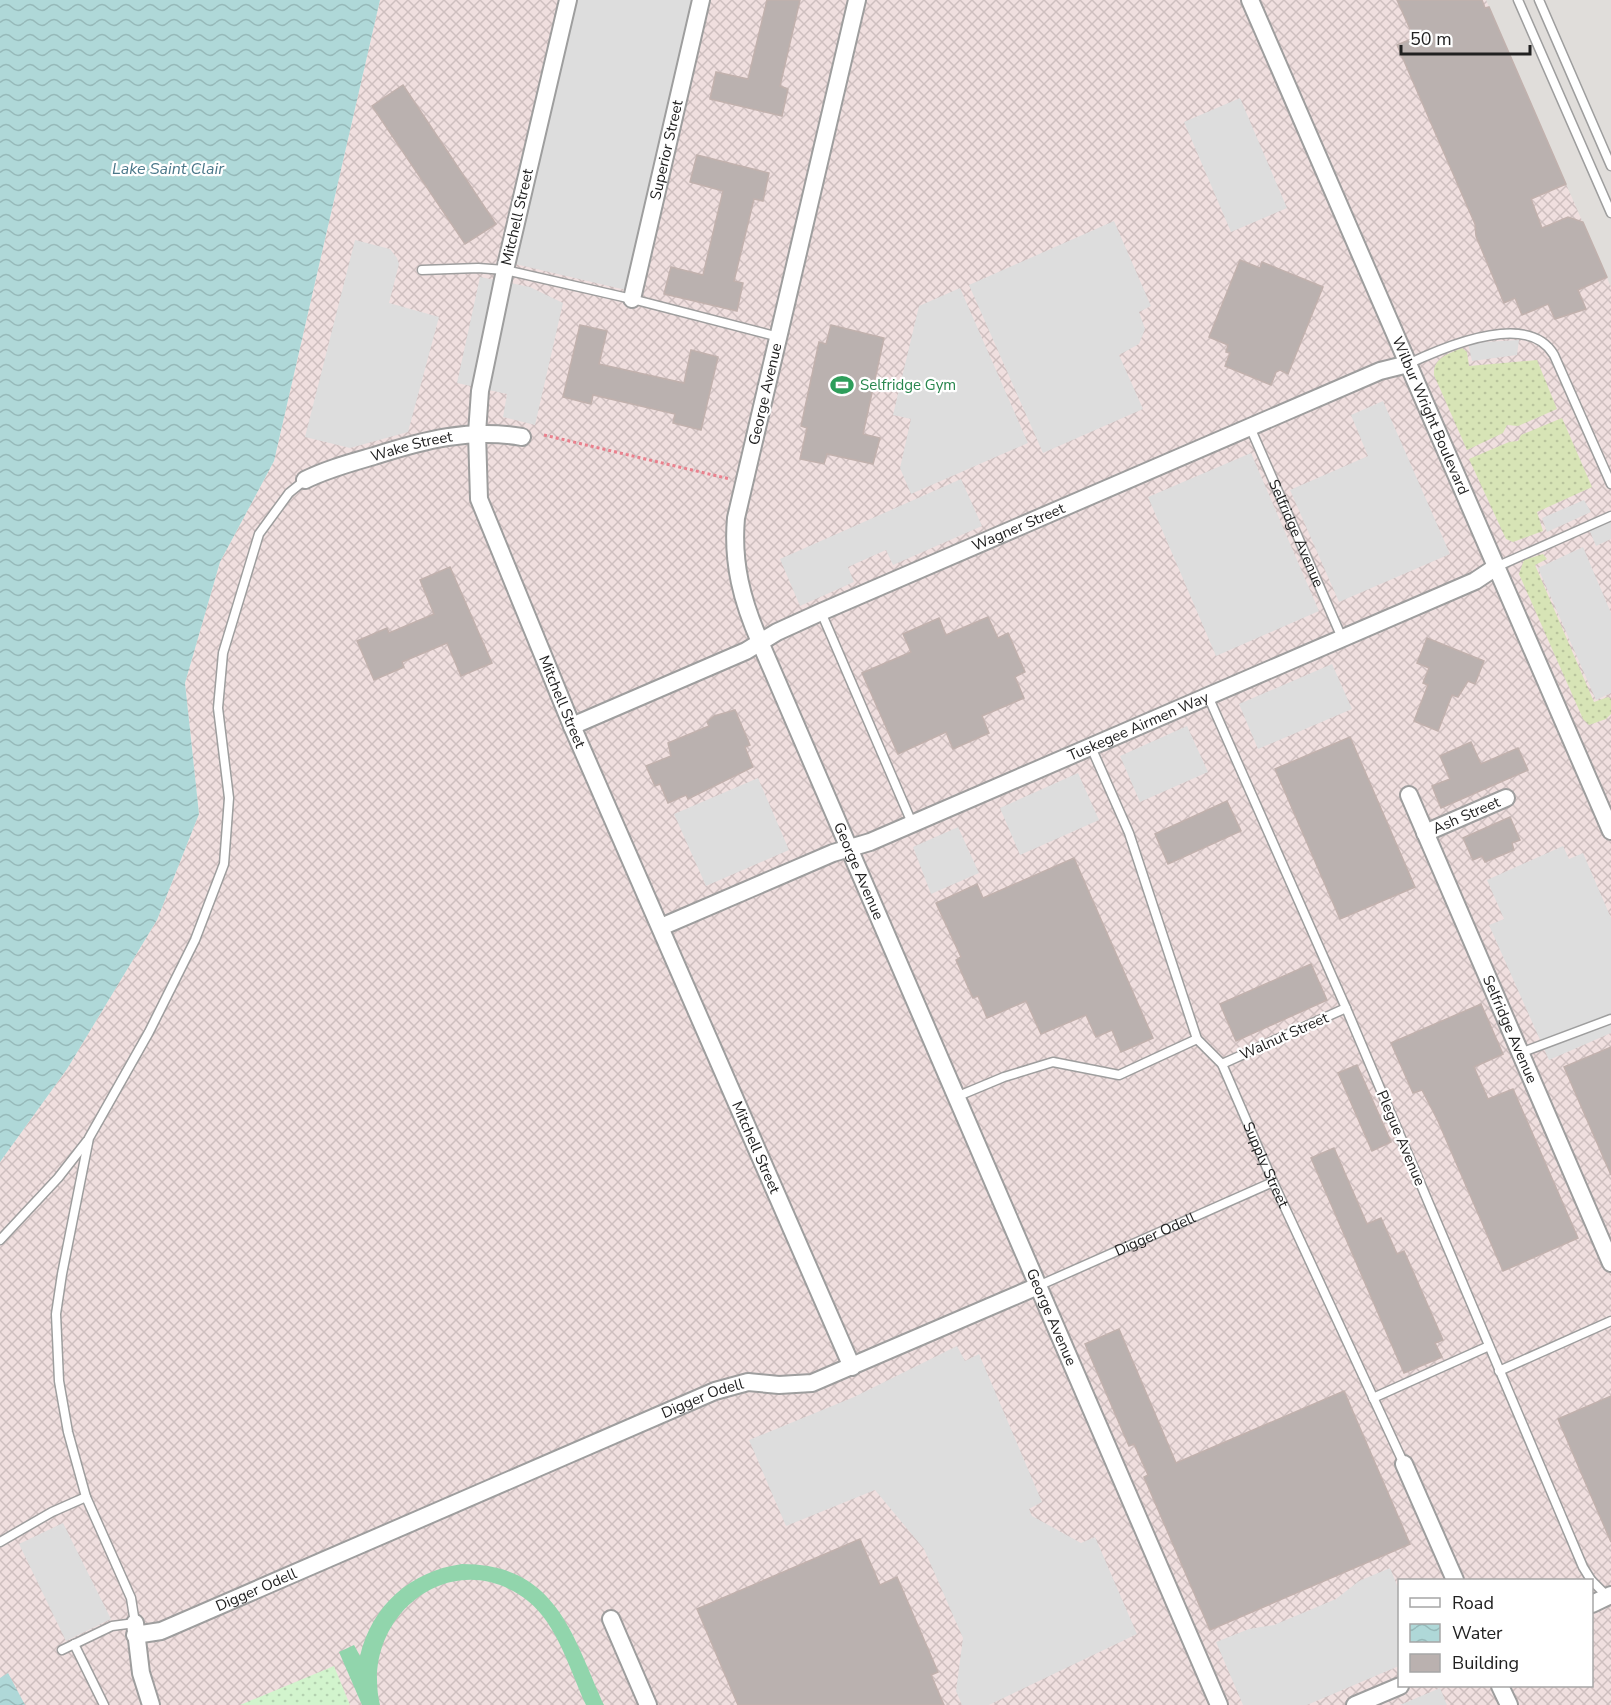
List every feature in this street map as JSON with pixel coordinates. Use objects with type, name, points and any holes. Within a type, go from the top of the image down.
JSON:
[{"type":"street","name":"Mitchell Street","points":[[568,0],[505,270],[480,391],[477,433],[479,499],[573,726],[852,1367]]},
{"type":"street","name":"Superior Street","points":[[632,299],[701,0]]},
{"type":"street","name":"George Avenue","points":[[857,0],[744,483],[735,536],[739,584],[760,642],[1219,1705]]},
{"type":"street","name":"Wilbur Wright Boulevard","points":[[1250,0],[1611,831]]},
{"type":"street","name":"Wagner Street","points":[[573,726],[746,651],[821,612],[1380,371],[1408,364]]},
{"type":"street","name":"Wake Street","points":[[305,480],[322,472],[426,440],[477,433],[522,437]]},
{"type":"street","name":"Tuskegee Airmen Way","points":[[661,927],[1091,747],[1475,581],[1496,567]]},
{"type":"street","name":"Selfridge Avenue","points":[[1409,795],[1611,1263]]},
{"type":"street","name":"Ash Street","points":[[1425,833],[1506,798]]},
{"type":"street","name":"Digger Odell","points":[[135,1629],[161,1631],[715,1392],[748,1382],[779,1385],[812,1383],[1038,1286]]},
{"type":"street","name":"Supply Street","points":[[1404,1464],[1454,1579]]},
{"type":"street","points":[[1593,1604],[1610,1598]]},
{"type":"street","points":[[611,1619],[648,1705]]},
{"type":"street","points":[[135,1629],[141,1674],[152,1705]]},
{"type":"street","points":[[1355,1705],[1398,1687]]},
{"type":"street","points":[[1500,1687],[1509,1705]]},
{"type":"lane","points":[[1518,0],[1611,213]]},
{"type":"lane","points":[[1539,0],[1611,166]]},
{"type":"lane","points":[[422,270],[478,268],[505,270],[632,299],[779,337]]},
{"type":"lane","name":"Wagner Street","points":[[1408,364],[1468,339],[1531,334],[1548,344],[1611,484]]},
{"type":"lane","name":"Selfridge Avenue","points":[[1250,427],[1342,638]]},
{"type":"lane","points":[[0,1240],[58,1178],[89,1138],[149,1032],[195,940],[224,864],[229,798],[218,708],[223,653],[259,534],[289,493],[305,480]]},
{"type":"lane","name":"Tuskegee Airmen Way","points":[[1496,567],[1611,516]]},
{"type":"lane","points":[[821,612],[912,823]]},
{"type":"lane","name":"Plegue Avenue","points":[[1208,696],[1346,1008],[1499,1371],[1590,1579]]},
{"type":"lane","name":"Supply Street","points":[[1091,747],[1129,833],[1197,1039],[1222,1064],[1273,1182],[1404,1464]]},
{"type":"lane","name":"Walnut Street","points":[[1222,1064],[1346,1008]]},
{"type":"lane","points":[[1521,1053],[1611,1019]]},
{"type":"lane","points":[[956,1097],[1004,1077],[1053,1062],[1119,1076],[1197,1039]]},
{"type":"lane","points":[[62,1650],[112,1626],[135,1629],[131,1598],[86,1497],[68,1432],[59,1381],[56,1314],[89,1138]]},
{"type":"lane","name":"Digger Odell","points":[[1038,1286],[1273,1182]]},
{"type":"lane","points":[[1499,1371],[1611,1321]]},
{"type":"lane","points":[[1373,1398],[1489,1346]]},
{"type":"lane","points":[[0,1542],[52,1512],[86,1497]]},
{"type":"lane","name":"Plegue Avenue","points":[[1593,1583],[1610,1598]]},
{"type":"lane","points":[[74,1644],[104,1705]]},
{"type":"path","points":[[544,435],[731,480]]},
{"type":"shaded area","points":[[380,0],[1611,0],[1611,1705],[0,1705],[0,1162],[67,1069],[157,920],[199,814],[185,683],[220,562],[274,461]]},
{"type":"shaded area","points":[[576,0],[694,0],[626,290],[515,264]]},
{"type":"shaded area","points":[[1486,0],[1611,0],[1611,287],[1566,184]]},
{"type":"shaded area","points":[[1240,98],[1287,208],[1231,232],[1184,122]]},
{"type":"shaded area","points":[[1114,221],[1151,306],[1139,312],[1145,329],[1139,344],[1119,355],[1143,409],[1043,453],[969,285]]},
{"type":"shaded area","points":[[355,240],[390,249],[397,258],[399,264],[389,303],[439,317],[408,432],[350,448],[305,437]]},
{"type":"shaded area","points":[[480,277],[530,287],[563,303],[535,425],[503,417],[507,394],[457,383]]},
{"type":"shaded area","points":[[960,288],[1028,443],[911,494],[900,468],[911,419],[893,415],[919,306]]},
{"type":"shaded area","points":[[1519,340],[1517,355],[1472,361],[1468,343]]},
{"type":"shaded area","points":[[1383,401],[1450,554],[1339,602],[1290,490],[1368,456],[1351,415]]},
{"type":"shaded area","points":[[1251,453],[1319,611],[1216,656],[1148,497]]},
{"type":"shaded area","points":[[961,479],[982,526],[893,565],[886,550],[848,567],[854,582],[800,606],[780,559]]},
{"type":"shaded area","points":[[1584,500],[1591,512],[1547,532],[1542,518]]},
{"type":"shaded area","points":[[1611,519],[1611,539],[1596,546],[1589,529]]},
{"type":"shaded area","points":[[1583,547],[1611,613],[1611,693],[1596,700],[1538,568]]},
{"type":"shaded area","points":[[1332,664],[1352,709],[1258,749],[1239,704]]},
{"type":"shaded area","points":[[1187,726],[1208,772],[1140,802],[1120,756]]},
{"type":"shaded area","points":[[1078,773],[1099,820],[1020,855],[1000,808]]},
{"type":"shaded area","points":[[758,778],[789,850],[706,886],[674,814]]},
{"type":"shaded area","points":[[958,827],[979,873],[931,894],[913,847]]},
{"type":"shaded area","points":[[1563,846],[1569,859],[1583,853],[1611,918],[1611,1033],[1549,1060],[1489,925],[1504,919],[1487,880]]},
{"type":"shaded area","points":[[957,1346],[965,1361],[979,1354],[1042,1502],[1029,1509],[1032,1516],[1081,1543],[1095,1537],[1137,1634],[989,1705],[962,1705],[956,1691],[963,1638],[924,1549],[875,1490],[786,1526],[749,1440],[854,1397]]},
{"type":"shaded area","points":[[63,1523],[111,1619],[66,1641],[19,1544]]},
{"type":"shaded area","points":[[1390,1568],[1398,1588],[1398,1666],[1307,1705],[1243,1705],[1216,1642],[1249,1629],[1274,1625],[1336,1599],[1359,1581]]},
{"type":"shaded area","points":[[1440,1688],[1447,1705],[1400,1705]]},
{"type":"green space","points":[[1462,348],[1467,352],[1469,366],[1537,360],[1557,409],[1518,426],[1507,425],[1503,433],[1467,450],[1434,375],[1434,369],[1439,361]]},
{"type":"green space","points":[[1562,418],[1592,487],[1537,512],[1543,531],[1513,542],[1506,539],[1469,459],[1509,442],[1518,441],[1521,435]]},
{"type":"green space","points":[[1543,554],[1547,559],[1535,565],[1594,702],[1608,697],[1611,699],[1611,714],[1606,719],[1589,725],[1583,719],[1519,574],[1524,560]]},
{"type":"green space","points":[[462,1564],[494,1567],[519,1576],[540,1590],[570,1629],[604,1705],[586,1705],[555,1635],[528,1601],[499,1585],[470,1580],[443,1585],[418,1598],[398,1617],[384,1643],[377,1673],[380,1705],[362,1705],[339,1652],[354,1645],[360,1656],[374,1621],[396,1594],[426,1574]]},
{"type":"green space","points":[[334,1666],[350,1705],[240,1705]]},
{"type":"water","name":"Lake Saint Clair","points":[[0,0],[380,0],[274,461],[220,562],[185,683],[199,814],[157,920],[67,1069],[0,1162]]},
{"type":"water","points":[[8,1673],[25,1705],[0,1705],[0,1678]]},
{"type":"building","points":[[767,0],[800,0],[780,86],[788,89],[782,116],[710,99],[716,72],[748,79]]},
{"type":"building","points":[[1397,0],[1482,0],[1485,8],[1489,7],[1566,184],[1531,199],[1542,228],[1568,217],[1583,222],[1607,277],[1578,290],[1586,309],[1555,319],[1548,304],[1522,315],[1515,298],[1504,303],[1476,236],[1475,224],[1397,45],[1414,38]]},
{"type":"building","points":[[403,85],[496,224],[465,244],[372,106]]},
{"type":"building","points":[[697,155],[769,173],[763,201],[754,199],[734,281],[743,283],[737,311],[664,294],[671,267],[703,275],[723,191],[690,182]]},
{"type":"building","points":[[1240,260],[1260,268],[1262,262],[1323,287],[1288,374],[1280,370],[1276,372],[1271,385],[1225,366],[1230,353],[1226,352],[1228,345],[1209,337]]},
{"type":"building","points":[[580,325],[607,331],[599,364],[684,383],[691,350],[718,357],[701,430],[673,423],[675,414],[593,395],[591,404],[563,397]]},
{"type":"building","name":"Selfridge Gym","points":[[831,325],[884,338],[863,434],[880,438],[873,464],[827,454],[824,464],[800,459],[807,428],[801,426],[819,342],[826,344]]},
{"type":"building","points":[[450,567],[492,663],[461,676],[447,643],[402,662],[404,667],[374,680],[357,641],[387,628],[389,633],[434,614],[420,580]]},
{"type":"building","points":[[988,617],[998,638],[1008,633],[1025,672],[1015,677],[1024,698],[982,716],[989,733],[953,749],[946,732],[898,754],[862,673],[911,652],[903,634],[939,618],[946,635]]},
{"type":"building","points":[[1427,638],[1484,661],[1475,684],[1468,681],[1458,697],[1452,695],[1438,731],[1414,721],[1428,685],[1423,683],[1429,668],[1417,663]]},
{"type":"building","points":[[735,710],[750,745],[745,747],[753,767],[688,799],[686,795],[668,803],[660,784],[655,786],[646,766],[671,756],[668,743],[709,726],[707,722],[714,716]]},
{"type":"building","points":[[1350,737],[1415,887],[1340,919],[1275,769]]},
{"type":"building","points":[[1471,742],[1481,764],[1518,748],[1528,770],[1441,808],[1432,786],[1450,779],[1440,756]]},
{"type":"building","points":[[1227,801],[1241,831],[1168,864],[1155,834]]},
{"type":"building","points":[[1510,817],[1520,840],[1512,843],[1514,850],[1485,862],[1482,856],[1473,860],[1463,838]]},
{"type":"building","points":[[1074,858],[1153,1038],[1121,1052],[1112,1030],[1096,1037],[1086,1015],[1041,1034],[1026,1001],[987,1018],[978,996],[973,998],[956,960],[961,957],[936,903],[977,884],[983,898]]},
{"type":"building","points":[[1311,964],[1327,1000],[1236,1041],[1220,1004]]},
{"type":"building","points":[[1481,1004],[1503,1054],[1474,1067],[1488,1099],[1513,1089],[1578,1238],[1503,1271],[1438,1121],[1422,1090],[1413,1093],[1391,1043]]},
{"type":"building","points":[[1611,1047],[1611,1175],[1564,1067]]},
{"type":"building","points":[[1357,1065],[1391,1142],[1372,1151],[1338,1073]]},
{"type":"building","points":[[1334,1148],[1367,1224],[1381,1218],[1397,1254],[1404,1251],[1443,1340],[1435,1343],[1442,1357],[1404,1373],[1311,1158]]},
{"type":"building","points":[[1119,1329],[1176,1463],[1344,1391],[1410,1544],[1210,1630],[1144,1477],[1148,1475],[1134,1444],[1129,1446],[1085,1344]]},
{"type":"building","points":[[1611,1396],[1611,1542],[1558,1419]]},
{"type":"building","points":[[860,1539],[880,1585],[897,1577],[938,1672],[931,1675],[944,1705],[738,1705],[697,1609]]},
{"type":"place","name":"Selfridge Gym","points":[[842,385]]}]
